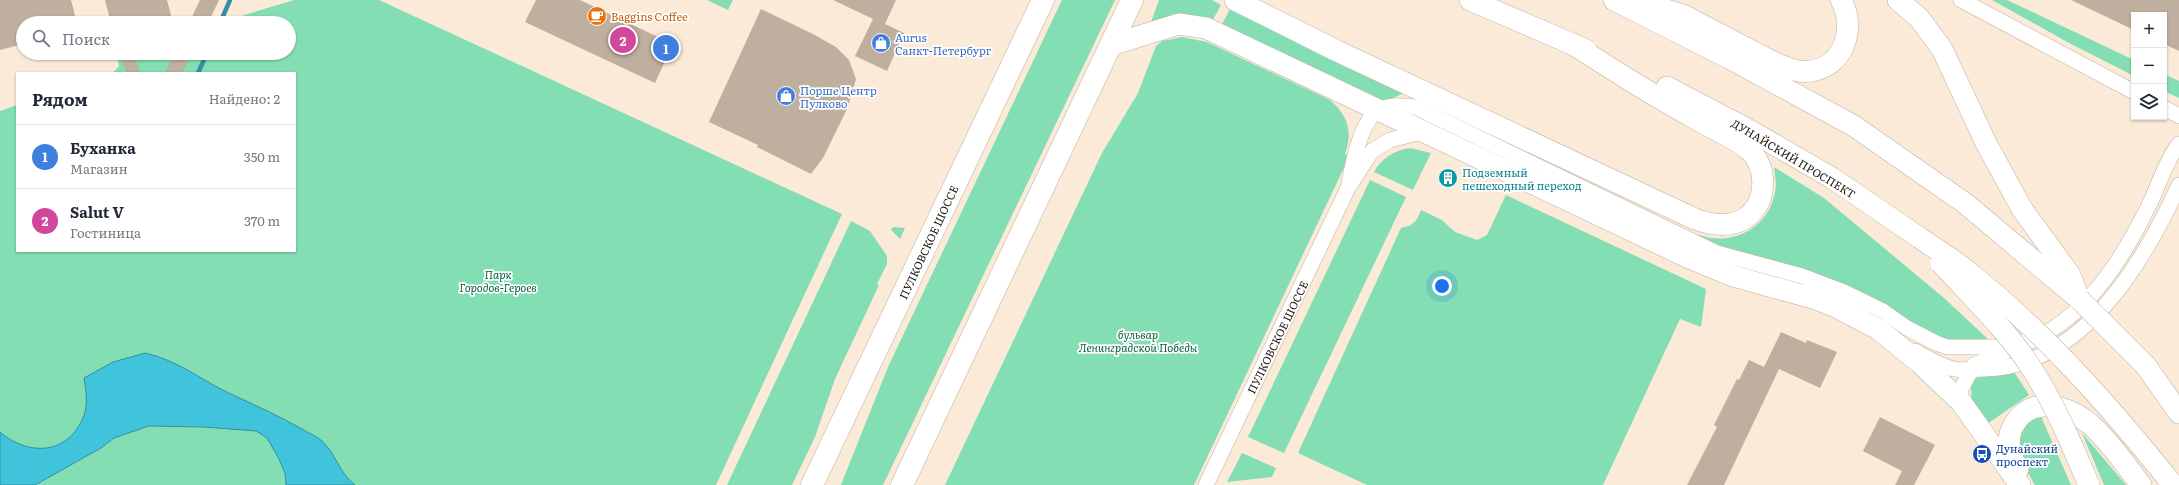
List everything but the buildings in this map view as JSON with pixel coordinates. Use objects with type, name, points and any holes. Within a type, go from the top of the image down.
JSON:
[{"type":"main road","points":[[902,485],[1132,0]]},
{"type":"main road","points":[[1235,0],[1337,51],[1701,222],[1707,224],[1726,225],[1744,219],[1750,214],[1760,200],[1763,184],[1762,172],[1750,150],[1640,87],[1573,44]]},
{"type":"main road","name":"ДУНАЙСКИЙ ПРОСПЕКТ","points":[[1470,0],[1573,44],[1669,88],[1751,131],[1832,178],[1920,238],[1972,274],[2046,342],[2124,424],[2173,485]]},
{"type":"main road","points":[[1614,0],[1728,58],[1854,126],[1910,164],[1966,204],[2079,299],[2146,366],[2179,394]]},
{"type":"main road","points":[[1633,0],[1683,15],[1775,63],[1790,69],[1803,71],[1821,68],[1829,63],[1842,50],[1847,40],[1848,30],[1846,9],[1841,0]]},
{"type":"main road","points":[[1898,0],[1919,18],[1942,49],[1986,143],[2022,209],[2070,275],[2079,299]]},
{"type":"main road","name":"ПУЛКОВСКОЕ ШОССЕ","points":[[812,485],[1036,6]]},
{"type":"main road","points":[[1111,45],[1160,28],[1179,24],[1193,24],[1206,28],[1426,131],[1707,266],[1733,276],[1816,299],[1847,312],[1878,329],[1937,378],[1961,402],[2020,485]]},
{"type":"main road","points":[[1920,238],[2006,334],[2034,371],[2074,448],[2089,485]]},
{"type":"main road","points":[[2146,366],[2179,413]]},
{"type":"main road","points":[[2027,485],[2015,464],[2008,437],[2015,423],[2025,410],[2049,406],[2073,414],[2089,424],[2141,485]]},
{"type":"street","points":[[1961,0],[2131,90]]},
{"type":"street","points":[[1338,91],[1350,101],[1359,113],[1363,134]]},
{"type":"street","points":[[1380,110],[1399,105],[1415,107],[1717,253],[1802,276],[1844,292],[1883,311],[1907,328],[1936,344],[1947,347],[1996,347],[2035,339]]},
{"type":"street","name":"ПУЛКОВСКОЕ ШОССЕ","points":[[1348,188],[1355,156],[1363,134],[1369,121],[1380,110]]},
{"type":"street","points":[[2167,110],[2179,116]]},
{"type":"street","name":"ПУЛКОВСКОЕ ШОССЕ","points":[[1206,485],[1348,188],[1372,151],[1390,140],[1426,131]]},
{"type":"street","points":[[1961,402],[1961,389],[1969,371],[1974,365],[2035,339],[2063,320],[2087,300],[2105,280],[2123,254],[2139,225],[2179,144]]},
{"type":"street","points":[[1878,329],[1942,365],[1953,369],[1969,371],[2000,369],[2025,363],[2048,352],[2076,333],[2101,310],[2124,283],[2156,233],[2179,185]]},
{"type":"green space","name":"Парк Городов-Героев","points":[[294,0],[379,0],[842,214],[716,485],[0,485],[0,111],[16,105],[16,252],[296,252],[296,72],[114,72],[119,66],[118,60],[296,60],[296,16],[241,16]]},
{"type":"green space","points":[[707,0],[733,0],[728,10]]},
{"type":"green space","points":[[1062,0],[1115,0],[883,485],[841,485],[888,367]]},
{"type":"green space","points":[[1159,0],[1212,0],[1221,5],[1211,23],[1151,22]]},
{"type":"green space","points":[[1992,0],[2007,0],[2131,59],[2131,74],[2069,43]]},
{"type":"green space","points":[[1230,9],[1405,92],[1384,103],[1220,28]]},
{"type":"green space","name":"бульвар Ленинградской Победы","points":[[1182,37],[1207,42],[1330,100],[1345,118],[1349,131],[1345,154],[1349,157],[1194,485],[945,485],[1102,153],[1138,93],[1156,46],[1162,41]]},
{"type":"green space","points":[[2167,75],[2179,81],[2179,98],[2167,92]]},
{"type":"green space","points":[[1410,148],[1431,153],[1413,190],[1374,172],[1384,159],[1393,153]]},
{"type":"green space","points":[[1774,167],[1824,198],[1944,298],[1990,341],[1948,342],[1698,237],[1699,235],[1711,238],[1736,236],[1747,232],[1757,225],[1765,216],[1771,205],[1775,192],[1776,180]]},
{"type":"green space","points":[[1370,180],[1406,197],[1284,453],[1248,437]]},
{"type":"green space","points":[[1506,195],[1706,289],[1701,327],[1680,319],[1603,485],[1367,485],[1298,453],[1401,228],[1409,226],[1414,222],[1421,210],[1442,220],[1455,232],[1477,240],[1487,235]]},
{"type":"green space","points":[[851,221],[870,231],[887,256],[887,264],[877,284],[879,285],[835,379],[815,437],[792,485],[727,485]]},
{"type":"green space","points":[[893,227],[905,228],[900,239],[891,230]]},
{"type":"green space","points":[[2013,370],[2029,395],[1987,424],[1972,402],[1971,386],[1976,378]]},
{"type":"green space","points":[[2040,414],[2071,485],[2035,485],[2020,456],[2019,438],[2023,430],[2030,422]]},
{"type":"green space","points":[[2082,433],[2126,485],[2104,485]]},
{"type":"green space","points":[[1242,453],[1276,468],[1272,477],[1227,482]]},
{"type":"water","points":[[145,353],[157,356],[180,366],[222,390],[276,415],[318,438],[327,446],[345,475],[355,485],[286,485],[285,473],[278,457],[267,438],[256,431],[204,427],[149,426],[114,438],[101,448],[35,485],[0,485],[0,432],[11,440],[33,448],[56,446],[75,432],[82,420],[86,410],[86,388],[84,378],[113,362]]},
{"type":"waterway","points":[[223,16],[230,0]]},
{"type":"waterway","points":[[198,72],[204,60]]},
{"type":"place","name":"Baggins Coffee","points":[[597,16]]},
{"type":"place","name":"Salut V","points":[[623,40]]},
{"type":"place","name":"Aurus Санкт-Петербург","points":[[881,43]]},
{"type":"place","name":"Буханка","points":[[666,48]]},
{"type":"place","name":"Порше Центр Пулково","points":[[786,96]]},
{"type":"place","name":"Подземный пешеходный переход","points":[[1448,178]]},
{"type":"place","name":"Дунайский проспект","points":[[1982,454]]}]
